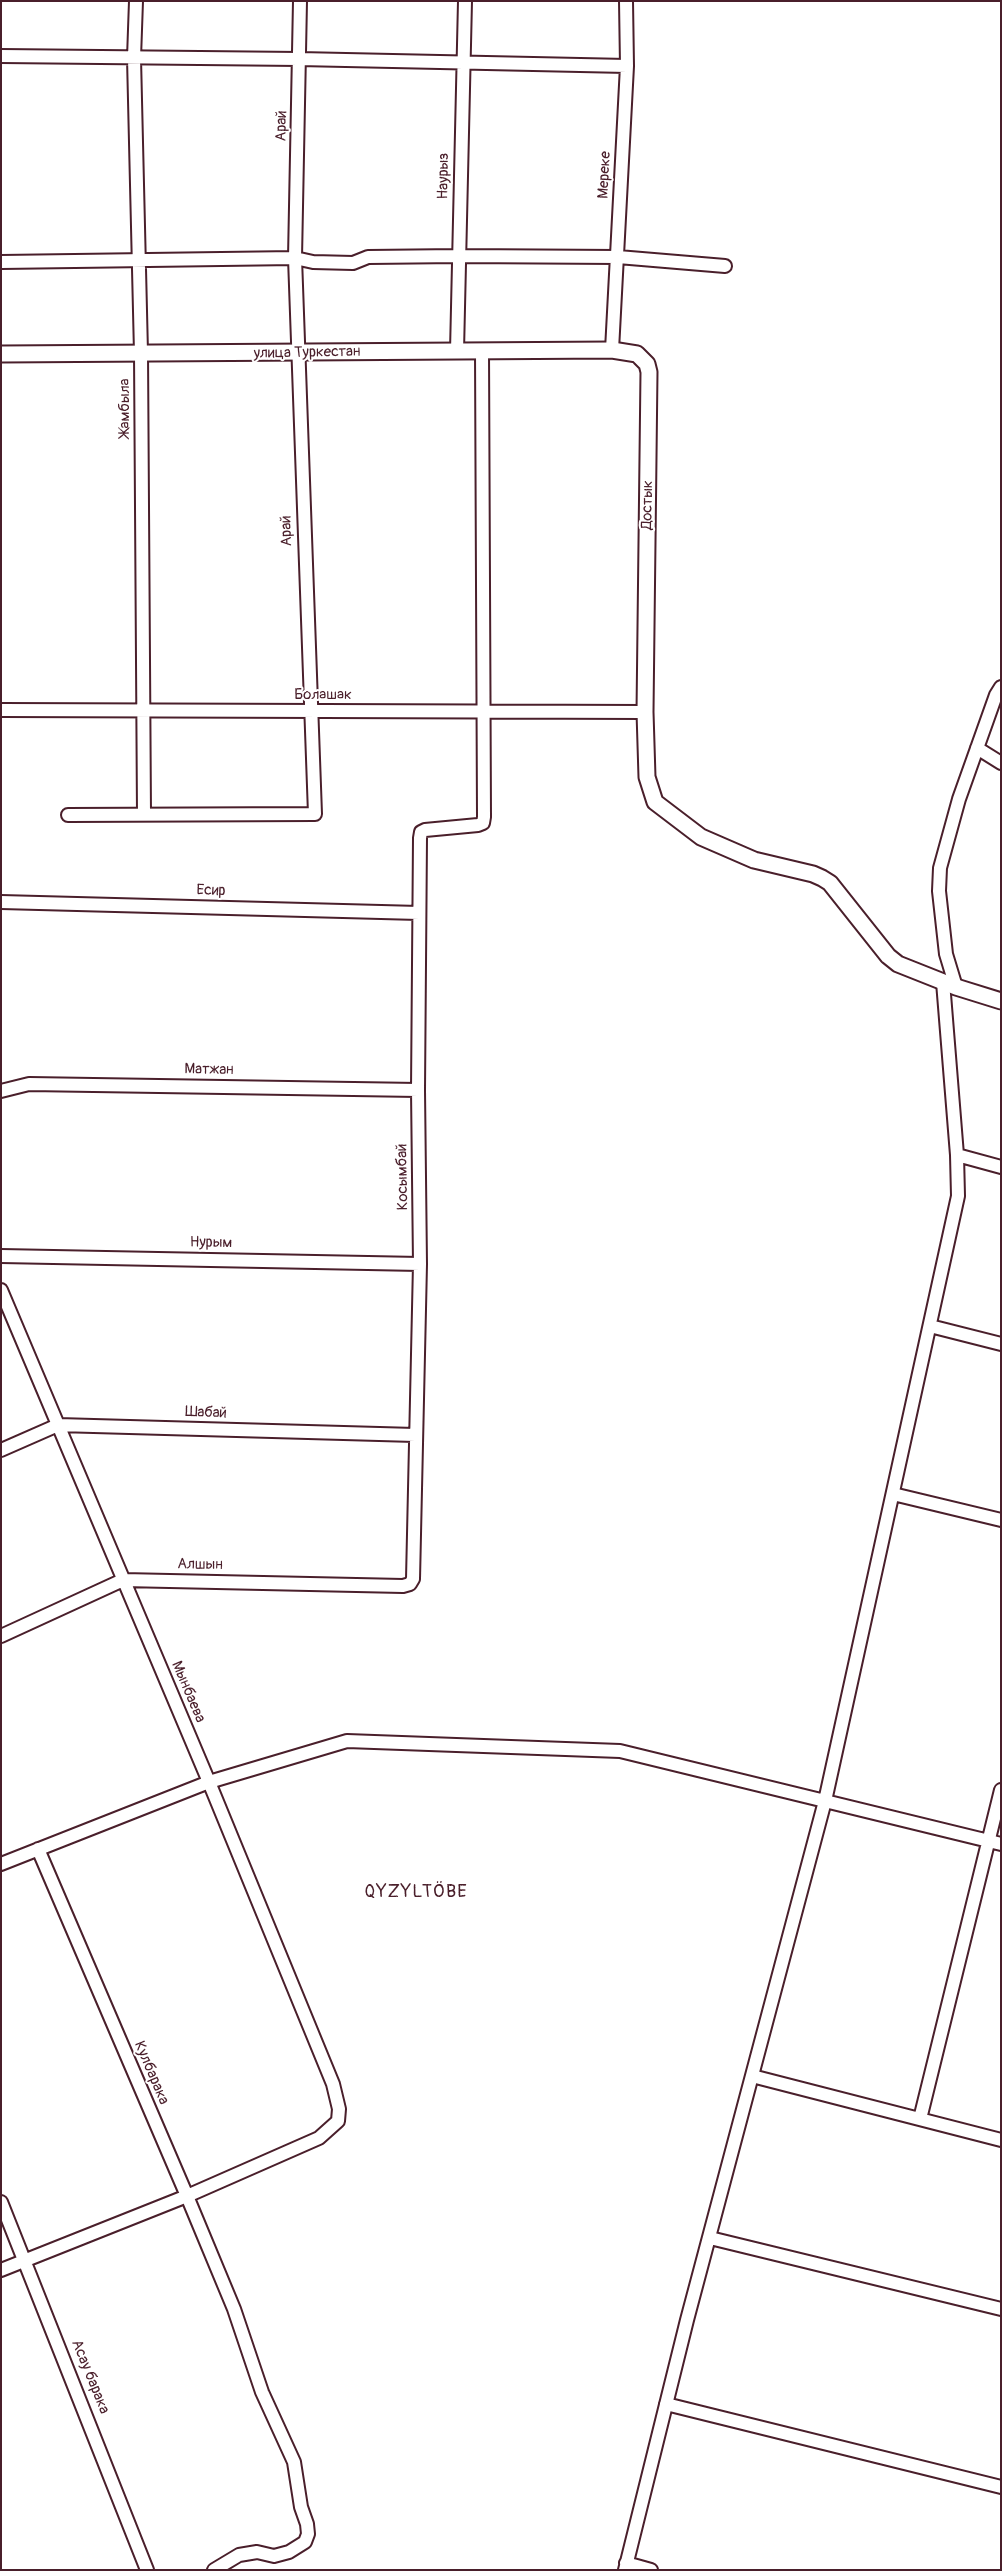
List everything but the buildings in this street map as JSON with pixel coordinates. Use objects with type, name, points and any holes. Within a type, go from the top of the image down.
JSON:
[{"type":"street","name":"Жамбыла","points":[[136,1],[134,58],[141,353],[144,814]]},
{"type":"street","name":"Арай","points":[[68,815],[314,814],[295,258],[300,1]]},
{"type":"street","name":"Наурыз","points":[[457,351],[465,1]]},
{"type":"street","name":"Мереке","points":[[612,350],[627,66],[626,1]]},
{"type":"street","points":[[1,56],[299,59],[627,66]]},
{"type":"street","points":[[1,262],[295,258],[313,262],[353,263],[368,258],[459,256],[618,257],[725,266]]},
{"type":"street","name":"улица Туркестан","points":[[1,354],[612,350]]},
{"type":"street","name":"Достык","points":[[612,350],[637,354],[646,364],[649,372],[646,712],[647,777],[655,802],[660,808],[701,837],[745,856],[813,874],[830,883],[888,956],[898,964],[949,985],[1001,1001]]},
{"type":"street","points":[[482,351],[484,711]]},
{"type":"street","points":[[651,2570],[626,2566],[666,2404],[825,1801],[958,1196],[949,985],[939,891],[940,868],[959,799],[996,695],[1001,687]]},
{"type":"street","name":"Болашак","points":[[1,710],[646,712]]},
{"type":"street","name":"Косымбай","points":[[410,1584],[413,1579],[420,1264],[418,1090],[421,832],[483,823],[484,711]]},
{"type":"street","points":[[977,748],[1001,764]]},
{"type":"street","name":"Есир","points":[[1,902],[419,913]]},
{"type":"street","name":"Матжан","points":[[1,1091],[29,1084],[418,1090]]},
{"type":"street","points":[[957,1155],[1001,1167]]},
{"type":"street","name":"Нурым","points":[[1,1256],[420,1264]]},
{"type":"street","name":"Мынбаева","points":[[1,1290],[209,1782],[332,2084],[339,2109],[338,2121],[319,2138],[187,2196]]},
{"type":"street","points":[[930,1326],[1001,1344]]},
{"type":"street","name":"Шабай","points":[[1,1450],[58,1425],[415,1435]]},
{"type":"street","points":[[893,1494],[1001,1520]]},
{"type":"street","name":"Алшын","points":[[1,1636],[123,1580],[410,1584]]},
{"type":"street","points":[[1,1864],[209,1782],[347,1741],[620,1751],[1001,1844]]},
{"type":"street","points":[[920,2120],[987,1840],[1001,1790]]},
{"type":"street","name":"Кулбарака","points":[[38,1849],[187,2196],[234,2309],[262,2392],[294,2462],[308,2534],[305,2542],[289,2552],[274,2556],[257,2552],[239,2555],[214,2570]]},
{"type":"street","points":[[752,2076],[1001,2140]]},
{"type":"street","points":[[1,2270],[187,2196]]},
{"type":"street","name":"Асау барака","points":[[1,2202],[26,2260],[147,2568]]},
{"type":"street","points":[[710,2238],[1001,2309]]},
{"type":"street","points":[[666,2404],[1001,2487]]},
{"type":"district","name":"QYZYLTÖBE","points":[[416,1892]]}]
